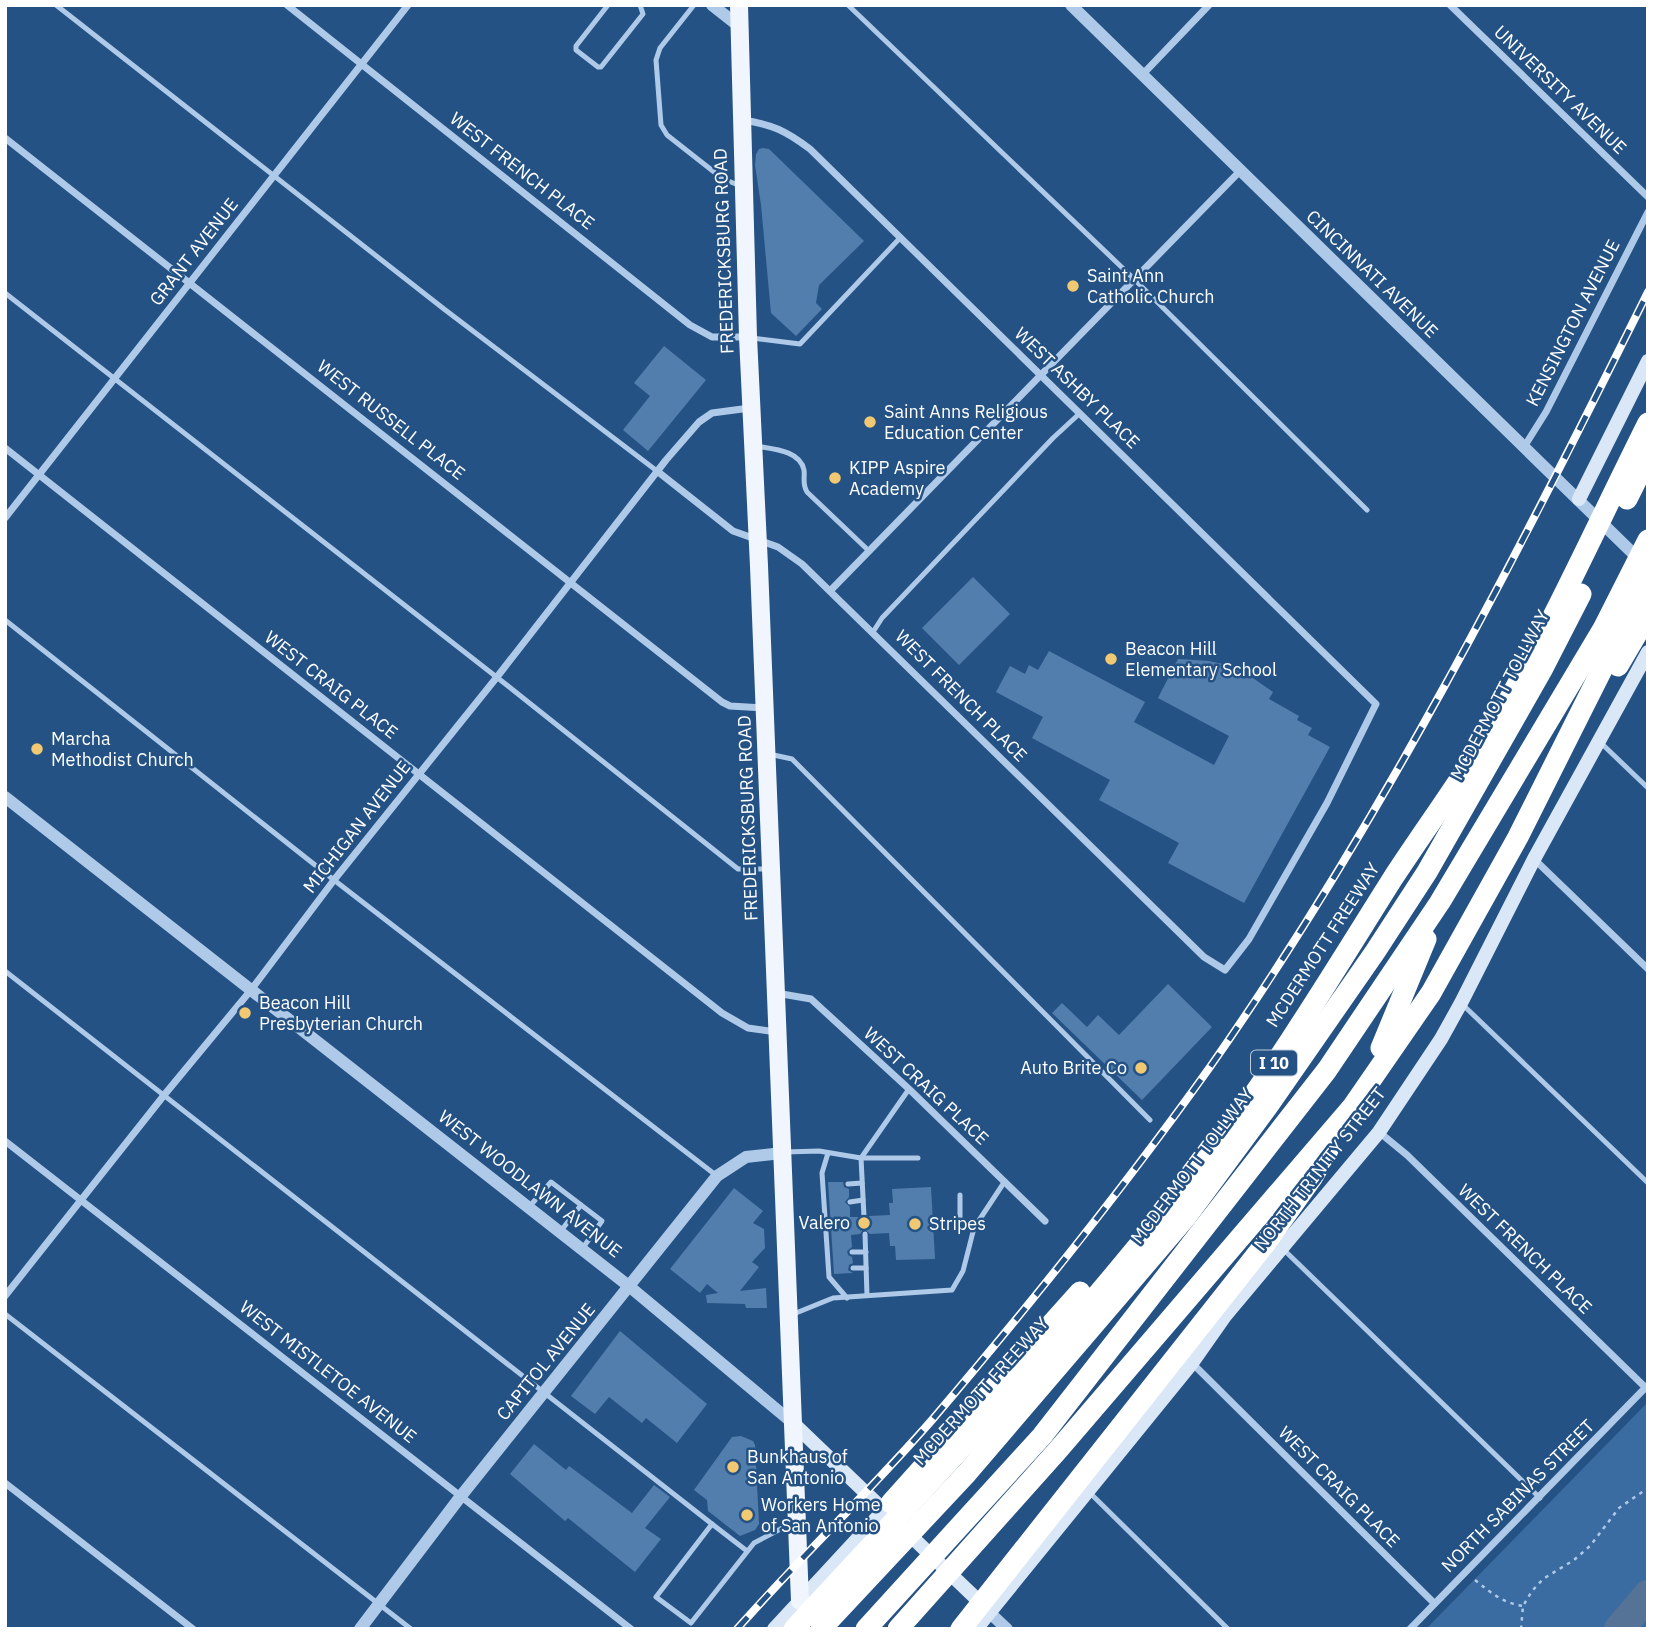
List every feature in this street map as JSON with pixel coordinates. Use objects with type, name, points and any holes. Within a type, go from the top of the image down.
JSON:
[{"type":"highway","name":"MCDERMOTT FREEWAY","points":[[804,1621],[1018,1387],[1212,1152],[1456,788],[1507,703],[1589,547],[1648,423]]},
{"type":"highway","name":"MCDERMOTT TOLLWAY","points":[[804,1621],[967,1473],[1186,1217],[1268,1106],[1375,952],[1470,799],[1543,668],[1648,457]]},
{"type":"highway","points":[[866,1629],[1042,1436],[1327,1070],[1440,902],[1603,629],[1648,540]]},
{"type":"highway","points":[[1518,837],[1648,578]]},
{"type":"highway","points":[[961,1629],[1265,1244],[1312,1178],[1353,1106],[1431,993],[1518,837],[1648,615]]},
{"type":"highway","points":[[1225,1316],[1312,1175],[1387,1037],[1440,902]]},
{"type":"highway","points":[[889,1514],[1207,1154],[1293,1054],[1375,952]]},
{"type":"highway","points":[[898,1629],[1058,1450],[1353,1106]]},
{"type":"main road","name":"FREDERICKSBURG ROAD","points":[[739,5],[756,540],[804,1621]]},
{"type":"main road","points":[[1579,499],[1648,360]]},
{"type":"main road","name":"NORTH TRINITY STREET","points":[[975,1629],[1089,1492],[1192,1363],[1225,1316],[1379,1132],[1441,1039],[1534,859],[1648,652]]},
{"type":"main road","name":"WEST WOODLAWN AVENUE","points":[[794,1424],[990,1613]]},
{"type":"main road","points":[[774,1629],[804,1621],[889,1514]]},
{"type":"street","name":"WEST FRENCH PLACE","points":[[287,5],[696,329],[712,337],[748,337]]},
{"type":"street","name":"GRANT AVENUE","points":[[5,518],[408,5]]},
{"type":"street","points":[[712,5],[740,27]]},
{"type":"street","name":"CINCINNATI AVENUE","points":[[1071,5],[1648,568]]},
{"type":"street","points":[[1143,75],[1209,5]]},
{"type":"street","name":"UNIVERSITY AVENUE","points":[[1450,5],[1648,197]]},
{"type":"street","name":"WEST ASHBY PLACE","points":[[741,120],[764,123],[786,131],[810,149],[1376,704],[1308,837],[1249,939],[1225,970]]},
{"type":"street","name":"WEST RUSSELL PLACE","points":[[5,138],[722,702],[730,706],[765,708]]},
{"type":"street","points":[[831,590],[1241,170]]},
{"type":"street","name":"KENSINGTON AVENUE","points":[[1524,447],[1546,412],[1648,212]]},
{"type":"street","name":"MICHIGAN AVENUE","points":[[5,1296],[251,990],[334,880],[497,677],[657,471],[699,422],[712,412],[751,408]]},
{"type":"street","name":"WEST CRAIG PLACE","points":[[5,448],[722,1013],[748,1028],[777,1032]]},
{"type":"street","name":"WEST FRENCH PLACE","points":[[657,471],[733,531],[786,551],[831,590],[1204,957],[1225,970]]},
{"type":"street","name":"WEST WOODLAWN AVENUE","points":[[5,797],[630,1287],[794,1424]]},
{"type":"street","points":[[1534,859],[1648,969]]},
{"type":"street","name":"WEST CRAIG PLACE","points":[[775,992],[811,999],[909,1089],[1045,1221]]},
{"type":"street","name":"WEST FRENCH PLACE","points":[[1379,1132],[1407,1155],[1647,1388]]},
{"type":"street","name":"WEST MISTLETOE AVENUE","points":[[5,1141],[631,1629]]},
{"type":"street","name":"CAPITOL AVENUE","points":[[360,1629],[461,1496],[717,1176],[746,1157],[782,1153]]},
{"type":"street","name":"WEST CRAIG PLACE","points":[[1192,1363],[1434,1603]]},
{"type":"street","name":"NORTH SABINAS STREET","points":[[1410,1629],[1647,1388]]},
{"type":"street","points":[[5,1483],[193,1629]]},
{"type":"street","name":"WEST WOODLAWN AVENUE","points":[[990,1613],[1007,1629]]},
{"type":"lane","points":[[56,5],[657,471]]},
{"type":"lane","points":[[608,5],[576,46],[576,50],[598,67],[601,67],[643,14],[640,5]]},
{"type":"lane","points":[[694,5],[660,48],[656,60],[661,125],[667,135],[723,179],[744,188]]},
{"type":"lane","points":[[848,5],[1134,279],[1367,510]]},
{"type":"lane","points":[[748,337],[800,344],[900,238]]},
{"type":"lane","points":[[5,293],[738,869],[771,869]]},
{"type":"lane","points":[[873,632],[882,618],[1079,414]]},
{"type":"lane","points":[[753,445],[794,456],[804,470],[803,486],[807,492],[869,551]]},
{"type":"lane","points":[[5,620],[334,880],[717,1176]]},
{"type":"lane","points":[[1599,741],[1648,788]]},
{"type":"lane","points":[[766,753],[792,759],[1150,1120]]},
{"type":"lane","points":[[5,971],[747,1551]]},
{"type":"lane","points":[[1461,1003],[1648,1183]]},
{"type":"lane","points":[[864,1217],[861,1158],[909,1089]]},
{"type":"lane","points":[[782,1153],[918,1158]]},
{"type":"lane","points":[[828,1153],[822,1173],[826,1186],[831,1268],[829,1277],[847,1298]]},
{"type":"lane","points":[[789,1316],[833,1298],[952,1290],[963,1271],[974,1228],[1004,1181]]},
{"type":"lane","points":[[529,1208],[550,1182],[581,1205],[602,1222],[582,1250]]},
{"type":"lane","points":[[848,1184],[862,1183]]},
{"type":"lane","points":[[960,1195],[960,1223],[974,1228]]},
{"type":"lane","points":[[850,1202],[863,1200]]},
{"type":"lane","points":[[560,1232],[581,1205]]},
{"type":"lane","points":[[865,1234],[867,1295]]},
{"type":"lane","points":[[1282,1248],[1540,1498]]},
{"type":"lane","points":[[852,1252],[866,1251]]},
{"type":"lane","points":[[853,1268],[866,1268]]},
{"type":"lane","points":[[5,1314],[411,1629]]},
{"type":"lane","points":[[1089,1492],[1228,1629]]},
{"type":"lane","points":[[712,1524],[656,1597],[691,1623],[754,1543],[798,1520]]},
{"type":"path","points":[[1521,1629],[1523,1606],[1532,1591],[1543,1579],[1574,1560],[1590,1546],[1619,1508],[1648,1488]]},
{"type":"path","points":[[1466,1572],[1493,1595],[1509,1604],[1523,1606]]},
{"type":"shaded area","points":[[1648,1402],[1648,1629],[1426,1629]]},
{"type":"building","points":[[763,148],[769,149],[864,241],[819,285],[816,303],[822,309],[796,336],[771,313],[755,165],[756,154]]},
{"type":"building","points":[[664,346],[706,380],[648,451],[623,430],[650,396],[634,383]]},
{"type":"building","points":[[973,577],[1010,614],[959,665],[922,628]]},
{"type":"building","points":[[1049,651],[1145,702],[1134,722],[1214,765],[1229,736],[1158,698],[1178,659],[1209,661],[1237,667],[1273,692],[1269,699],[1299,716],[1297,720],[1312,728],[1308,735],[1330,747],[1244,903],[1168,863],[1179,843],[1099,800],[1110,780],[1032,738],[1043,717],[996,692],[1010,666],[1025,674],[1029,665],[1038,670]]},
{"type":"building","name":"Auto Brite Co","points":[[1168,984],[1212,1027],[1142,1100],[1052,1013],[1062,1003],[1087,1027],[1098,1015],[1119,1035]]},
{"type":"building","points":[[828,1182],[843,1182],[844,1187],[849,1189],[849,1197],[845,1202],[850,1207],[850,1217],[859,1217],[864,1222],[869,1216],[890,1215],[892,1189],[931,1187],[935,1259],[896,1260],[895,1246],[890,1246],[889,1233],[870,1234],[864,1229],[860,1234],[851,1235],[852,1247],[847,1251],[853,1263],[848,1270],[853,1273],[834,1274]]},
{"type":"building","points":[[734,1188],[763,1211],[753,1223],[764,1229],[765,1248],[752,1262],[759,1267],[740,1291],[766,1288],[767,1308],[746,1308],[745,1304],[707,1303],[706,1295],[718,1293],[707,1284],[700,1293],[670,1269]]},
{"type":"building","points":[[620,1331],[707,1404],[677,1443],[646,1418],[642,1423],[609,1397],[595,1414],[571,1396]]},
{"type":"building","name":"Bunkhaus of San Antonio","points":[[741,1436],[753,1441],[755,1445],[759,1524],[755,1530],[740,1536],[708,1511],[707,1500],[694,1490],[732,1437]]},
{"type":"building","points":[[534,1444],[566,1470],[569,1466],[632,1513],[654,1485],[670,1497],[645,1528],[661,1539],[635,1572],[568,1518],[565,1521],[510,1474]]},
{"type":"waterway","points":[[1619,1629],[1648,1595]]},
{"type":"railway","points":[[737,1629],[908,1447],[1040,1290],[1177,1113],[1273,975],[1389,785],[1444,688],[1548,491],[1648,292]]},
{"type":"place","name":"Saint Ann Catholic Church","points":[[1073,286]]},
{"type":"place","name":"Saint Anns Religious Education Center","points":[[870,422]]},
{"type":"place","name":"KIPP Aspire Academy","points":[[835,478]]},
{"type":"place","name":"Beacon Hill Elementary School","points":[[1111,659]]},
{"type":"place","name":"Marcha Methodist Church","points":[[37,749]]},
{"type":"place","name":"Beacon Hill Presbyterian Church","points":[[245,1013]]},
{"type":"place","name":"Auto Brite Co","points":[[1141,1068]]},
{"type":"place","name":"Valero","points":[[864,1223]]},
{"type":"place","name":"Stripes","points":[[915,1224]]},
{"type":"place","name":"Bunkhaus of San Antonio","points":[[733,1467]]},
{"type":"place","name":"Workers Home of San Antonio","points":[[747,1515]]}]
